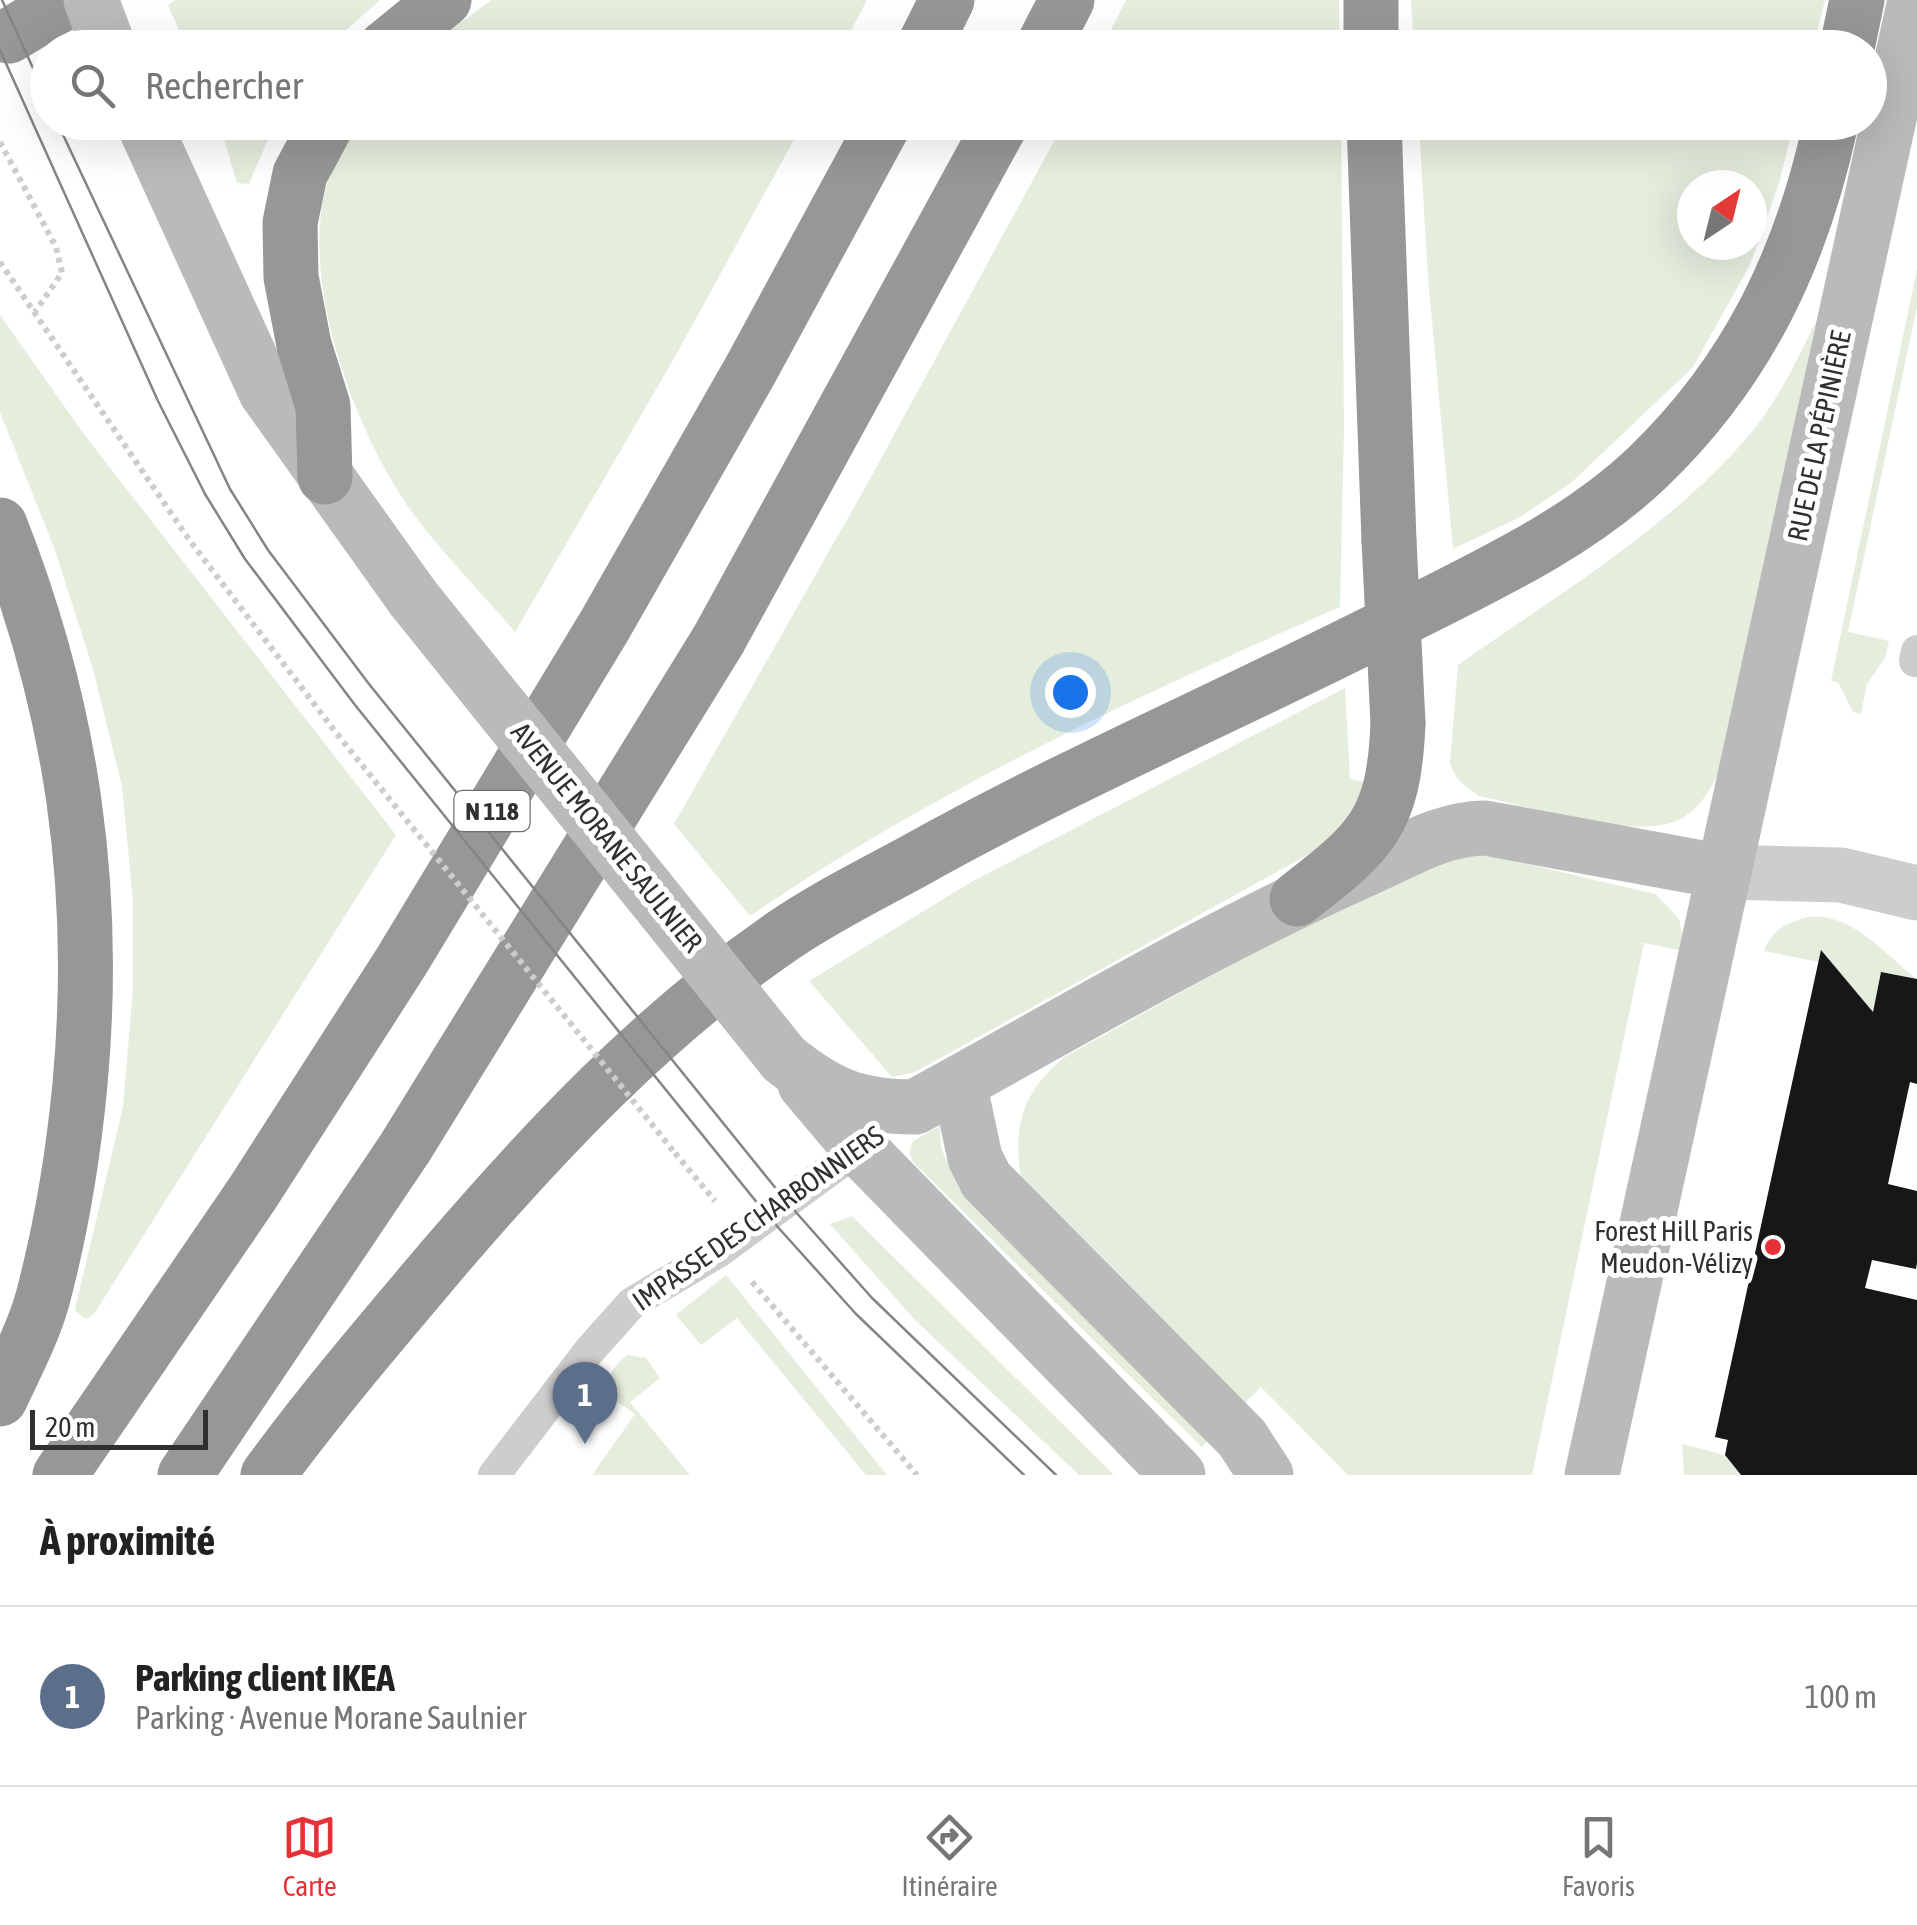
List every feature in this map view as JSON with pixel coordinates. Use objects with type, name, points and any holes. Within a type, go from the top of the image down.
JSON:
[{"type":"highway","points":[[13,26],[68,0]]},
{"type":"highway","points":[[407,30],[444,0]]},
{"type":"highway","points":[[932,30],[948,0]]},
{"type":"highway","points":[[1051,30],[1067,0]]},
{"type":"highway","points":[[1371,0],[1371,30]]},
{"type":"highway","points":[[1851,30],[1857,0]]},
{"type":"highway","points":[[318,140],[300,174],[290,223],[291,278],[304,345],[322,406],[325,477]]},
{"type":"highway","name":"N 118","points":[[60,1475],[252,1194],[400,962],[605,626],[875,140]]},
{"type":"highway","points":[[185,1475],[405,1148],[708,656],[992,140]]},
{"type":"highway","points":[[1297,899],[1361,847],[1383,814],[1394,779],[1398,722],[1375,140]]},
{"type":"highway","points":[[268,1475],[346,1372],[488,1207],[589,1098],[704,994],[786,933],[980,824],[1296,674],[1497,570],[1602,506],[1649,466],[1712,395],[1760,326],[1802,230],[1827,140]]},
{"type":"highway","points":[[0,525],[35,618],[73,784],[86,895],[87,956],[70,1178],[42,1302],[0,1399]]},
{"type":"main road","points":[[91,0],[102,30]]},
{"type":"main road","name":"RUE DE LA PÉPINIÈRE","points":[[1887,128],[1915,0]]},
{"type":"main road","name":"AVENUE MORANE SAULNIER","points":[[151,140],[266,392],[412,598],[860,1148],[1178,1475]]},
{"type":"main road","name":"RUE DE LA PÉPINIÈRE","points":[[1592,1475],[1884,140]]},
{"type":"main road","points":[[784,1058],[832,1094],[862,1104],[937,1095],[1297,899],[1417,844],[1462,828],[1485,828],[1724,872]]},
{"type":"main road","points":[[937,1095],[986,1180],[1242,1438],[1266,1475]]},
{"type":"street","points":[[1724,872],[1842,875],[1917,893]]},
{"type":"lane","name":"IMPASSE DES CHARBONNIERS","points":[[494,1475],[590,1350],[632,1303],[742,1234],[937,1095]]},
{"type":"path","points":[[0,142],[56,247],[62,273],[35,312]]},
{"type":"path","points":[[0,262],[190,541],[338,734],[742,1234],[752,1284],[916,1475]]},
{"type":"green space","points":[[175,0],[380,0],[346,30],[179,30],[168,5]]},
{"type":"green space","points":[[491,0],[867,0],[851,30],[451,30]]},
{"type":"green space","points":[[1126,0],[1339,0],[1340,30],[1111,30]]},
{"type":"green space","points":[[1411,0],[1825,0],[1818,30],[1413,30]]},
{"type":"green space","points":[[224,140],[268,140],[249,184],[237,183]]},
{"type":"green space","points":[[350,140],[794,140],[676,355],[515,632],[415,516],[373,446],[355,404],[339,360],[321,272],[320,230],[325,191]]},
{"type":"green space","points":[[1055,140],[1341,140],[1344,427],[1340,607],[1188,675],[964,786],[750,916],[674,824],[865,488]]},
{"type":"green space","points":[[1420,140],[1790,140],[1767,217],[1767,170],[1677,170],[1677,260],[1752,260],[1750,265],[1693,367],[1572,482],[1520,517],[1453,549],[1428,278]]},
{"type":"green space","points":[[1917,269],[1917,307],[1848,632],[1889,641],[1885,658],[1867,684],[1861,714],[1853,712],[1838,682],[1831,681]]},
{"type":"green space","points":[[0,315],[86,437],[396,835],[94,1314],[86,1319],[75,1311],[76,1305],[123,1107],[133,988],[133,901],[122,786],[93,669],[55,550],[0,412]]},
{"type":"green space","points":[[1816,321],[1723,762],[1705,796],[1676,821],[1634,827],[1479,796],[1457,778],[1450,762],[1458,665],[1612,558],[1720,467],[1770,407]]},
{"type":"green space","points":[[1345,688],[1350,779],[1373,784],[1358,827],[915,1072],[892,1077],[809,981],[973,881]]},
{"type":"green space","points":[[1467,850],[1655,894],[1679,919],[1679,950],[1644,943],[1532,1475],[1348,1475],[1261,1387],[1239,1409],[1022,1186],[1019,1130],[1029,1098],[1066,1056],[1415,863]]},
{"type":"green space","points":[[1808,917],[1824,917],[1853,928],[1917,979],[1881,972],[1873,1012],[1822,951],[1819,962],[1764,951],[1781,928]]},
{"type":"green space","points":[[940,1126],[941,1148],[959,1189],[1211,1437],[1202,1447],[913,1162],[909,1152],[913,1141]]},
{"type":"green space","points":[[852,1216],[1114,1475],[1079,1475],[914,1319],[830,1224]]},
{"type":"green space","points":[[726,1275],[887,1475],[866,1475],[737,1318],[701,1345],[676,1315]]},
{"type":"green space","points":[[627,1355],[646,1358],[660,1378],[630,1402],[690,1475],[592,1475],[635,1414],[599,1389]]},
{"type":"green space","points":[[1682,1444],[1725,1455],[1741,1475],[1684,1475]]},
{"type":"building","points":[[1821,950],[1873,1012],[1881,972],[1917,979],[1917,1084],[1910,1082],[1888,1184],[1917,1191],[1916,1269],[1872,1260],[1865,1288],[1917,1300],[1917,1475],[1741,1475],[1725,1455],[1728,1440],[1715,1437]]},
{"type":"tram line","points":[[2,0],[30,61]]},
{"type":"tram line","points":[[0,50],[30,117]]},
{"type":"tram line","points":[[41,140],[158,401],[205,494],[245,559],[355,705],[767,1215],[856,1314],[1024,1475]]},
{"type":"tram line","points":[[65,140],[230,489],[268,550],[369,684],[786,1201],[872,1298],[1056,1475]]},
{"type":"place","name":"Forest Hill Paris Meudon-Vélizy","points":[[1773,1247]]},
{"type":"place","name":"Parking client IKEA","points":[[585,1444]]}]
